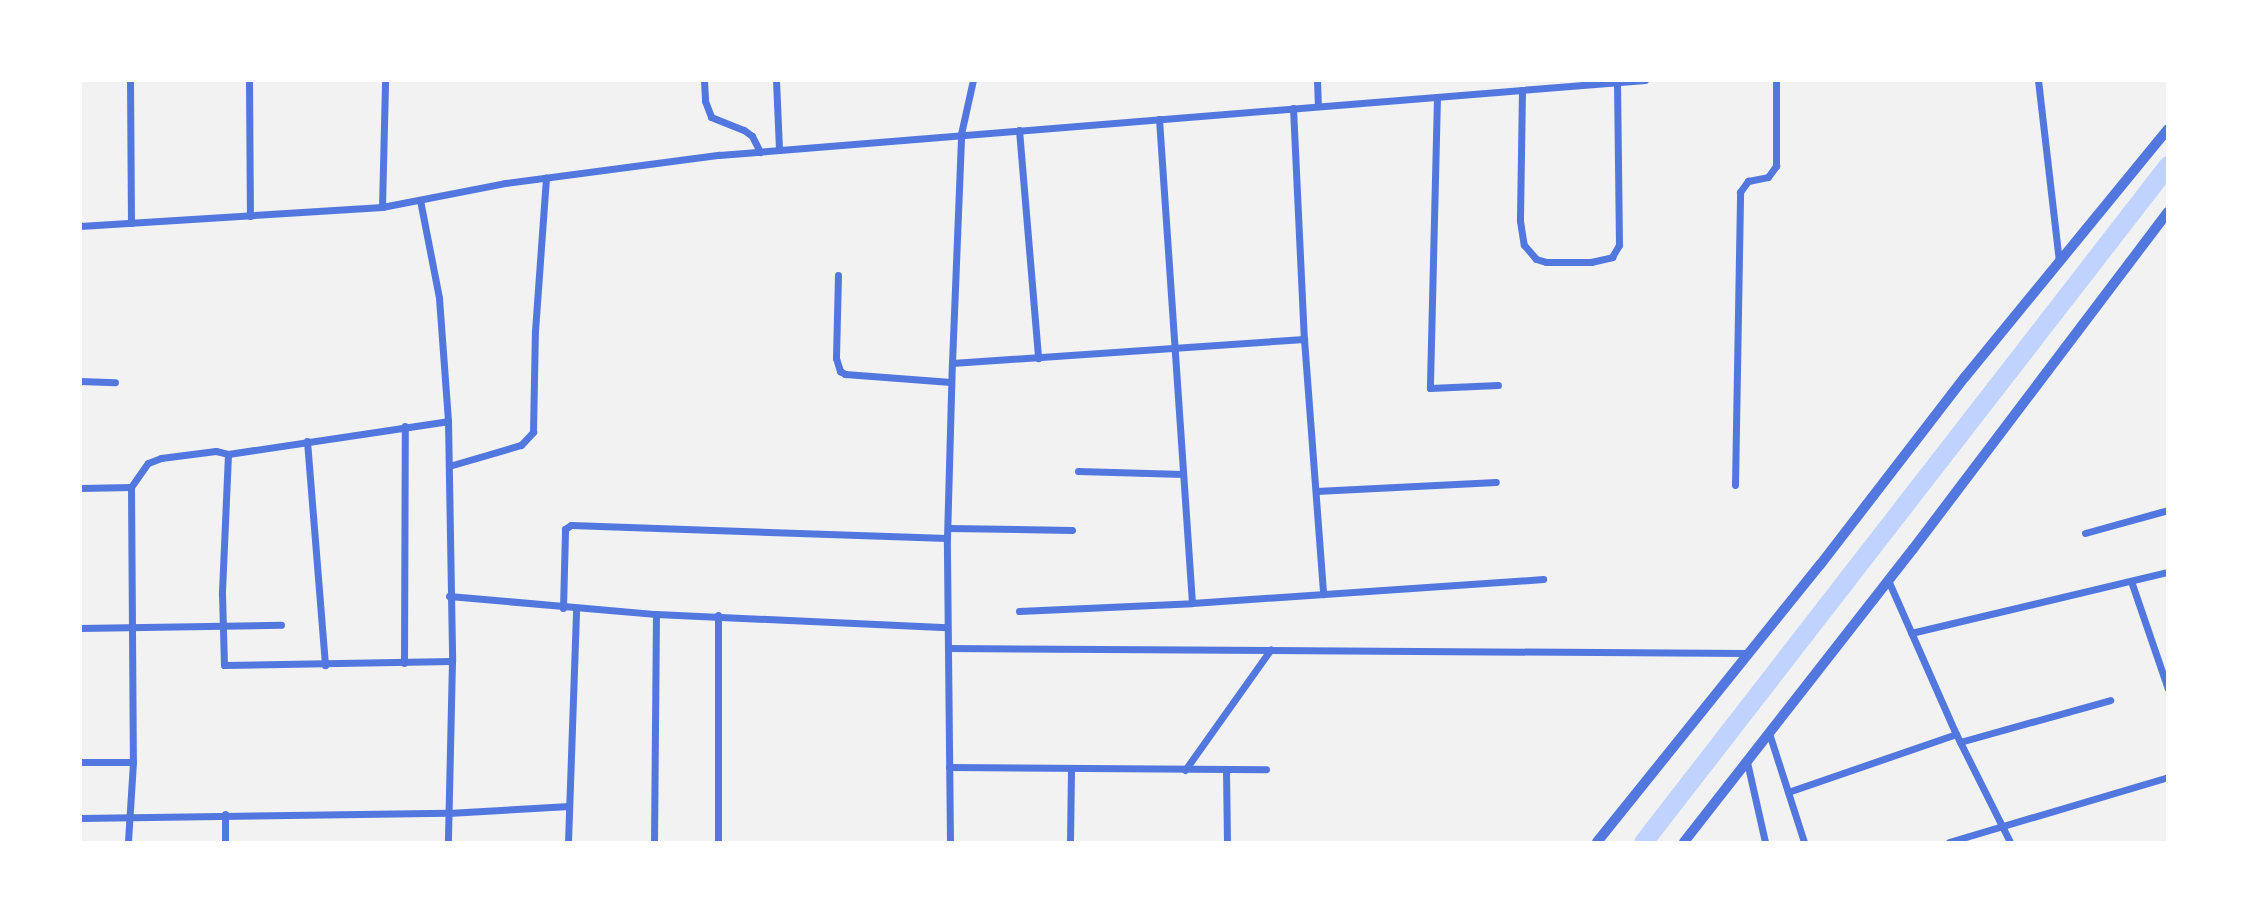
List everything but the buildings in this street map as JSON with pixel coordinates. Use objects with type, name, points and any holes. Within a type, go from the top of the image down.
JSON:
[{"type":"street","points":[[130,80],[131,223]]},
{"type":"street","points":[[249,80],[250,216]]},
{"type":"street","points":[[382,206],[385,80]]},
{"type":"street","points":[[704,80],[705,101],[711,117],[752,136],[760,152]]},
{"type":"street","points":[[776,80],[779,150]]},
{"type":"street","points":[[950,842],[947,538],[951,382],[961,134],[973,80]]},
{"type":"street","points":[[1317,80],[1318,106]]},
{"type":"street","points":[[80,226],[382,206],[546,177],[779,150],[1522,90],[1537,85],[1645,80]]},
{"type":"street","points":[[1735,485],[1740,192],[1748,181],[1768,177],[1776,166],[1776,80]]},
{"type":"street","points":[[2038,80],[2059,262]]},
{"type":"street","points":[[1522,90],[1520,221],[1524,244],[1536,259],[1546,262],[1591,262],[1612,257],[1619,244],[1617,83]]},
{"type":"street","points":[[1437,97],[1430,388],[1498,385]]},
{"type":"street","points":[[1293,108],[1304,339],[1323,594]]},
{"type":"street","points":[[1158,119],[1192,603]]},
{"type":"street","points":[[1597,842],[2168,129]]},
{"type":"street","points":[[1019,130],[1038,358]]},
{"type":"street","points":[[449,466],[522,445],[533,432],[535,331],[546,177]]},
{"type":"street","points":[[420,200],[439,298],[448,421],[452,661],[448,842]]},
{"type":"street","points":[[1684,842],[1888,580],[2168,212]]},
{"type":"street","points":[[838,275],[836,358],[840,371],[845,374],[951,382]]},
{"type":"street","points":[[952,363],[1304,339]]},
{"type":"street","points":[[80,382],[115,382]]},
{"type":"street","points":[[128,842],[133,762],[131,487],[149,463],[161,458],[216,451],[228,454],[448,421]]},
{"type":"street","points":[[404,663],[405,426]]},
{"type":"street","points":[[307,441],[325,665]]},
{"type":"street","points":[[228,454],[223,628],[225,665],[452,661]]},
{"type":"street","points":[[1078,471],[1182,474]]},
{"type":"street","points":[[1316,491],[1496,482]]},
{"type":"street","points":[[80,488],[131,487]]},
{"type":"street","points":[[2085,533],[2168,510]]},
{"type":"street","points":[[563,608],[565,529],[571,525],[947,538]]},
{"type":"street","points":[[948,528],[1072,530]]},
{"type":"street","points":[[1911,633],[2168,572]]},
{"type":"street","points":[[1019,611],[1192,603],[1543,579]]},
{"type":"street","points":[[1888,580],[1958,738],[2010,842]]},
{"type":"street","points":[[2131,581],[2168,689]]},
{"type":"street","points":[[449,596],[656,614],[947,627]]},
{"type":"street","points":[[568,842],[576,609]]},
{"type":"street","points":[[654,842],[656,614]]},
{"type":"street","points":[[718,615],[718,842]]},
{"type":"street","points":[[80,628],[223,628],[281,625]]},
{"type":"street","points":[[948,648],[1747,653]]},
{"type":"street","points":[[1185,770],[1271,649]]},
{"type":"street","points":[[1788,792],[1958,738],[2110,700]]},
{"type":"street","points":[[1769,733],[1804,842]]},
{"type":"street","points":[[80,762],[133,762]]},
{"type":"street","points":[[1747,762],[1765,842]]},
{"type":"street","points":[[949,767],[1266,769]]},
{"type":"street","points":[[1070,842],[1071,769]]},
{"type":"street","points":[[1226,770],[1227,842]]},
{"type":"street","points":[[1949,842],[2168,778]]},
{"type":"street","points":[[80,818],[448,813],[569,806]]},
{"type":"street","points":[[225,814],[225,842]]},
{"type":"waterway","points":[[1643,842],[2168,165]]}]
